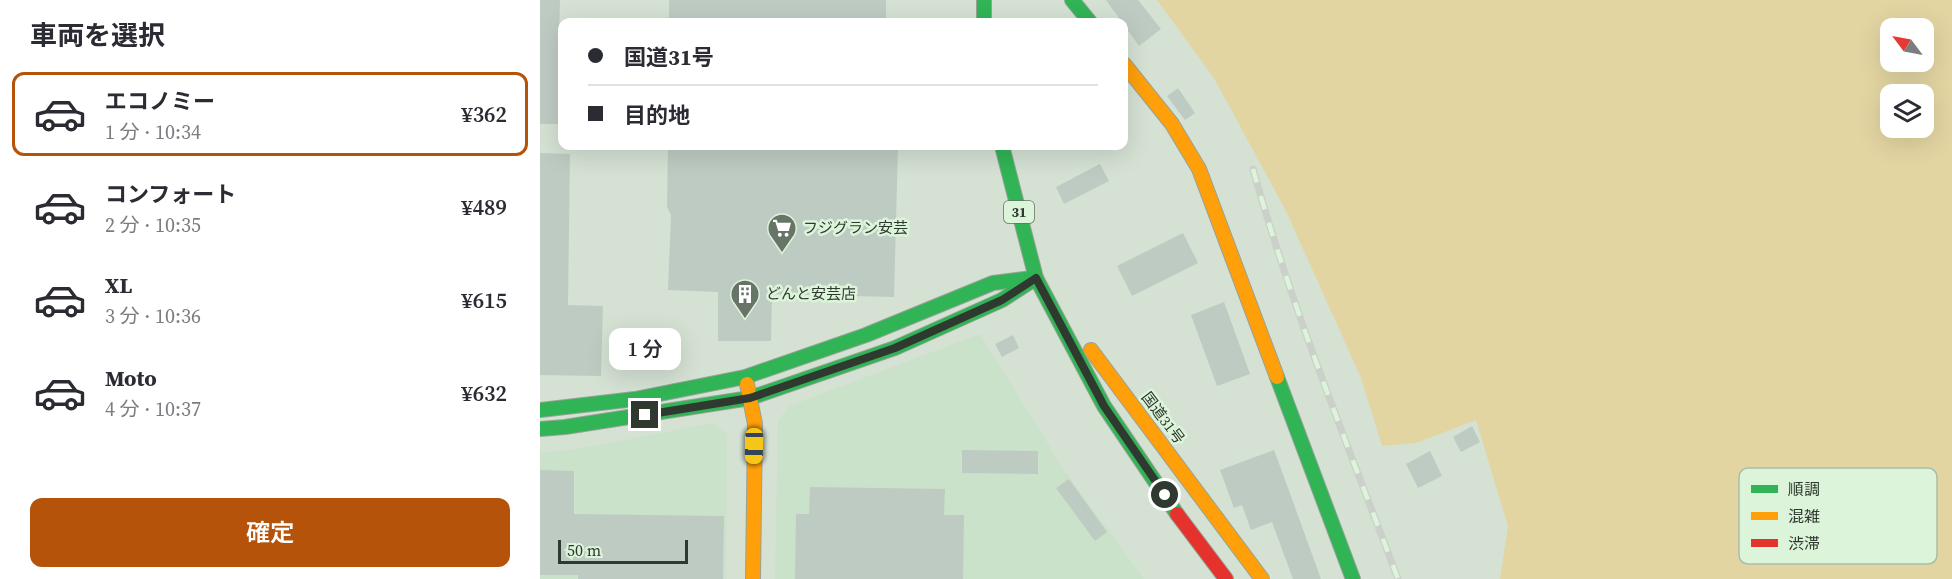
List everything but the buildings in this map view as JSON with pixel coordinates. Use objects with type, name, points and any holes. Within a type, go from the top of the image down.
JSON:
[{"type":"main road","points":[[984,0],[984,18]]},
{"type":"main road","points":[[1072,0],[1087,18]]},
{"type":"main road","points":[[1128,69],[1172,124],[1199,169],[1353,579]]},
{"type":"main road","name":"国道31号","points":[[1003,150],[1036,278],[1104,406],[1189,531],[1226,579]]},
{"type":"main road","points":[[540,410],[635,399],[745,377],[866,335],[993,283],[1036,278]]},
{"type":"main road","points":[[540,429],[750,398],[895,348],[1002,300],[1036,278]]},
{"type":"main road","name":"国道31号","points":[[1036,278],[1262,579]]},
{"type":"main road","points":[[745,377],[755,424],[753,579]]},
{"type":"shaded area","points":[[1157,0],[1952,0],[1952,579],[1500,579],[1508,526],[1476,420],[1416,443],[1382,446],[1361,378],[1286,211],[1214,78]]},
{"type":"shaded area","points":[[980,334],[1064,470],[1144,579],[775,579],[778,421],[789,406]]},
{"type":"shaded area","points":[[714,423],[727,435],[726,579],[540,579],[540,453],[577,449]]},
{"type":"railway","points":[[1253,169],[1303,324],[1398,579]]},
{"type":"traffic: fast","points":[[984,0],[984,18]]},
{"type":"traffic: fast","points":[[1072,0],[1087,18]]},
{"type":"traffic: fast","points":[[1003,150],[1036,278],[1104,406],[1177,514]]},
{"type":"traffic: fast","points":[[540,410],[635,399],[745,377],[866,335],[993,283],[1032,278]]},
{"type":"traffic: fast","points":[[540,429],[750,398],[895,348],[1002,300],[1036,278]]},
{"type":"traffic: fast","points":[[1277,377],[1353,579]]},
{"type":"traffic: slow","points":[[1128,69],[1172,124],[1199,169],[1277,377]]},
{"type":"traffic: slow","points":[[1091,350],[1262,579]]},
{"type":"traffic: slow","points":[[747,384],[755,424],[753,579]]},
{"type":"traffic: jam","points":[[1177,514],[1226,579]]},
{"type":"place","name":"フジグラン安芸","points":[[782,254]]},
{"type":"place","name":"どんと安芸店","points":[[745,320]]},
{"type":"route","points":[[645,415],[750,398],[895,348],[1002,300],[1036,278],[1104,406],[1165,495]]}]
